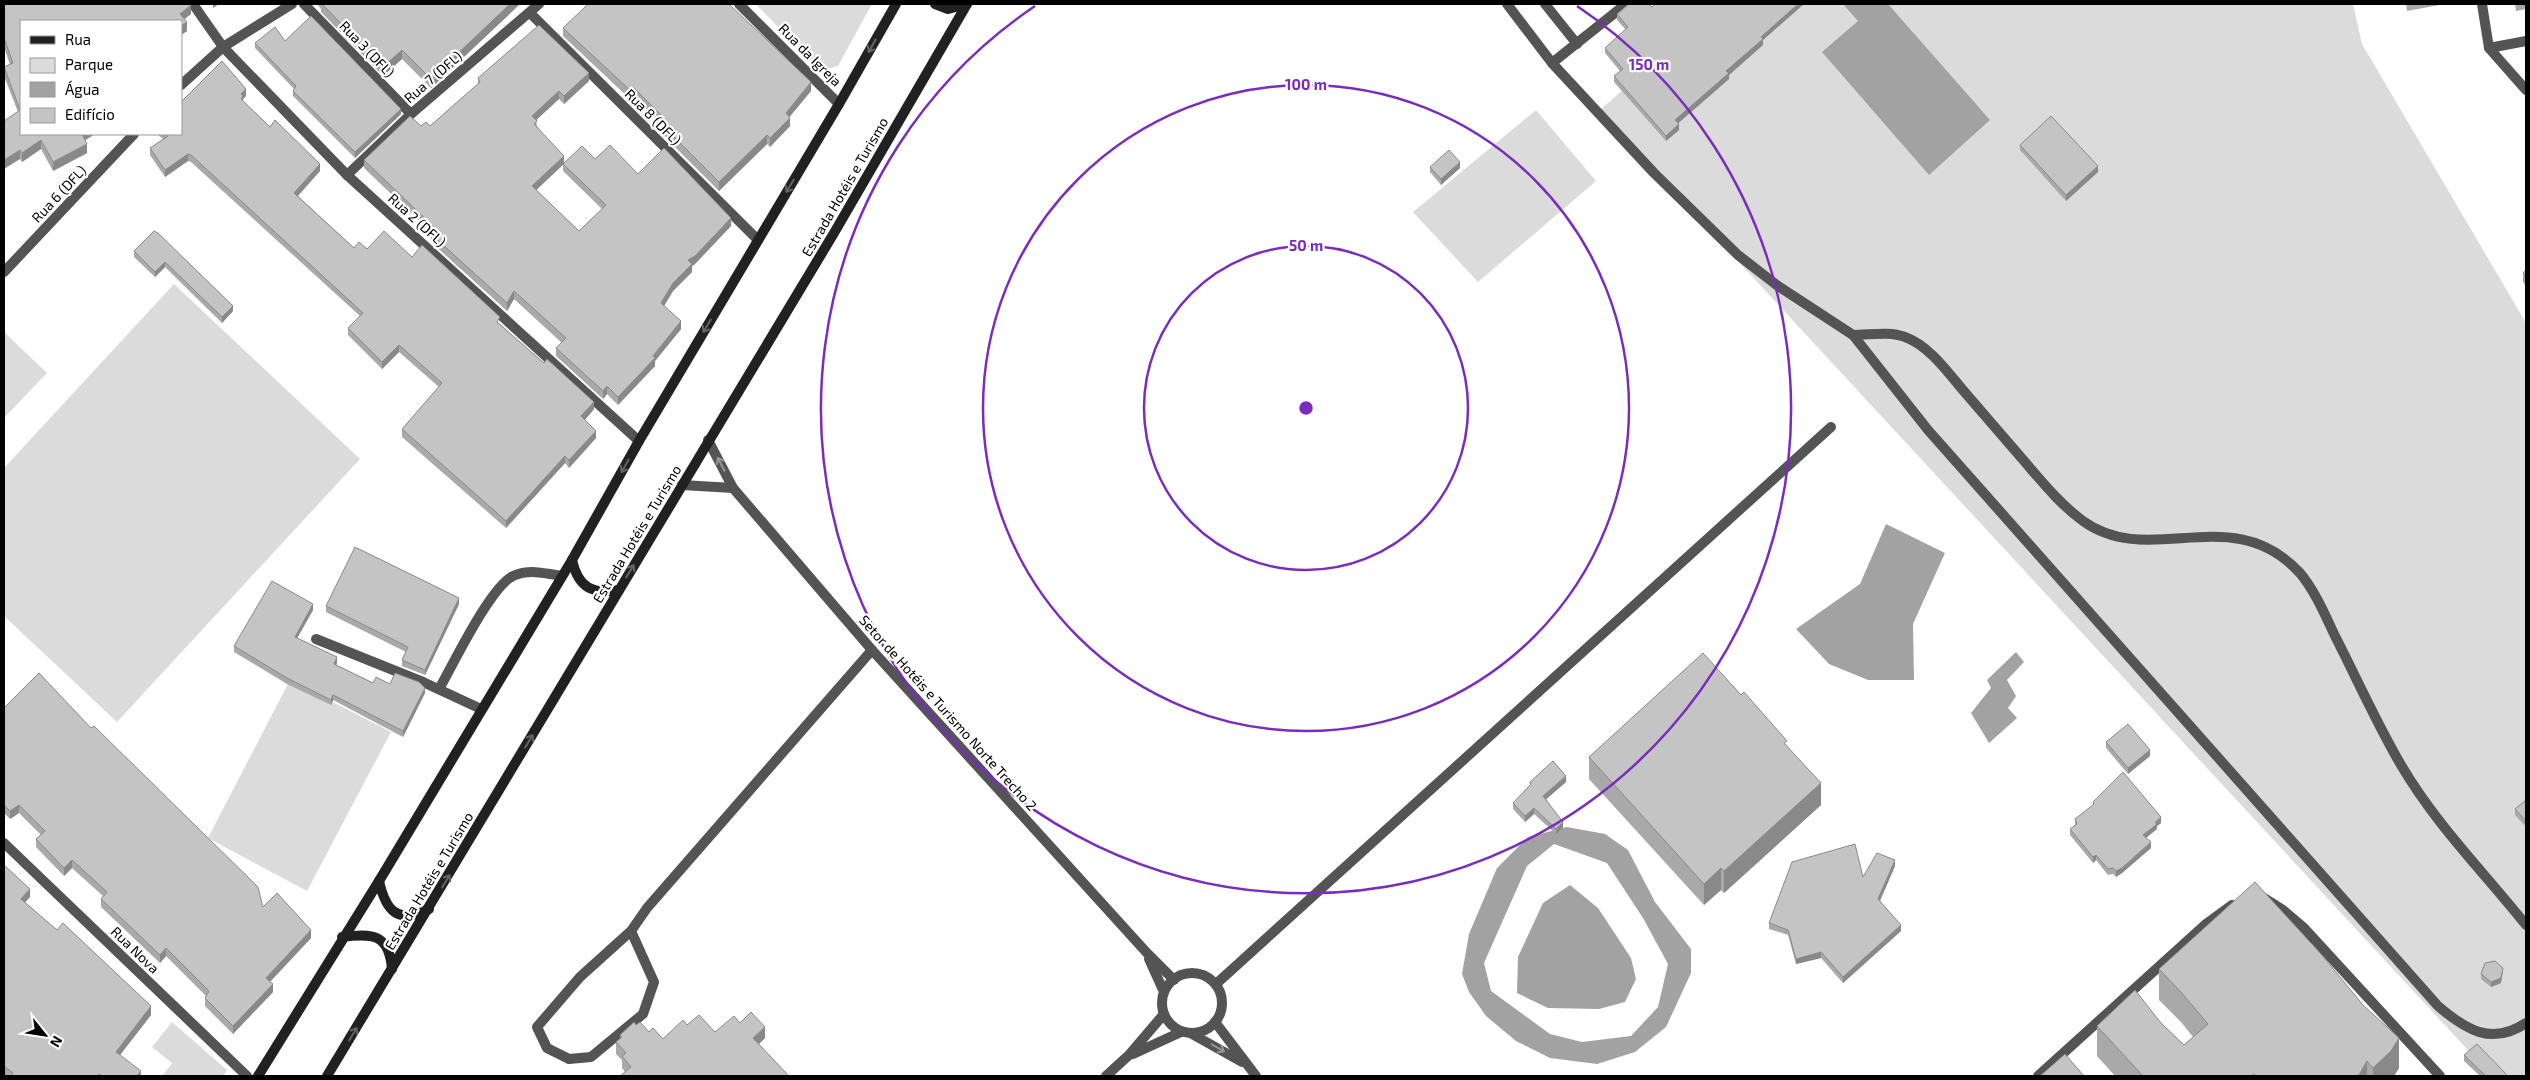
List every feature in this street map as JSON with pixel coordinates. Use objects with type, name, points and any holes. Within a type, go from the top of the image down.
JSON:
[{"type":"main road","points":[[258,1076],[342,937],[380,881],[481,709],[572,560],[639,440],[839,104],[896,4]]},
{"type":"main road","points":[[934,4],[948,9],[967,4]]},
{"type":"main road","name":"Estrada Hotéis e Turismo","points":[[328,1076],[708,440],[834,233],[967,4]]},
{"type":"main road","points":[[572,560],[575,574],[585,586],[600,592],[619,590]]},
{"type":"main road","points":[[380,881],[386,905],[398,914],[408,917],[429,909]]},
{"type":"main road","points":[[342,937],[367,935],[377,937],[387,945],[391,954],[392,969]]},
{"type":"street","name":"Rua 2 (DFL)","points":[[194,4],[223,47],[347,175],[639,440]]},
{"type":"street","points":[[182,83],[223,47],[292,4]]},
{"type":"street","name":"Rua 3 (DFL)","points":[[304,4],[411,114]]},
{"type":"street","name":"Rua 7 (DFL)","points":[[347,175],[411,114],[539,4]]},
{"type":"street","name":"Rua da Igreja","points":[[739,4],[839,104]]},
{"type":"street","points":[[1507,4],[1552,63],[1654,173],[1738,255],[1778,286],[1853,336],[1935,437],[2438,1006],[2467,1028],[2490,1035],[2513,1032],[2526,1023]]},
{"type":"street","points":[[1545,4],[1577,44]]},
{"type":"street","points":[[1552,63],[1626,4]]},
{"type":"street","points":[[2482,4],[2489,48],[2526,90]]},
{"type":"street","name":"Rua 8 (DFL)","points":[[530,13],[758,240]]},
{"type":"street","points":[[2489,48],[2526,41]]},
{"type":"street","name":"Rua 6 (DFL)","points":[[4,272],[133,135]]},
{"type":"street","points":[[1853,336],[1895,334],[1909,338],[1921,346],[1950,375],[2060,501],[2092,527],[2123,539],[2135,541],[2199,536],[2228,537],[2261,545],[2288,562],[2312,590],[2401,765],[2425,802],[2456,845],[2526,925]]},
{"type":"street","points":[[1216,984],[1831,427]]},
{"type":"street","name":"Setor de Hotéis e Turismo Norte Trecho 2","points":[[708,440],[733,488],[872,650],[1147,953],[1174,980]]},
{"type":"street","points":[[682,485],[733,488]]},
{"type":"street","points":[[439,689],[494,593],[512,577],[533,571],[562,576]]},
{"type":"street","points":[[316,639],[439,689],[481,709]]},
{"type":"street","points":[[631,932],[654,982],[643,1014],[591,1056],[569,1059],[547,1048],[537,1027],[580,977],[631,932],[647,908],[872,650]]},
{"type":"street","name":"Rua Nova","points":[[4,843],[247,1076]]},
{"type":"street","points":[[2253,896],[2275,904],[2303,928],[2440,1076]]},
{"type":"street","points":[[2038,1076],[2065,1059],[2206,924],[2240,899]]},
{"type":"street","name":"Setor de Hotéis e Turismo Norte Trecho 2","points":[[1147,953],[1164,992]]},
{"type":"street","points":[[1192,1034],[1209,1028],[1215,1022],[1220,1014],[1222,1003],[1216,984],[1207,977],[1196,973],[1184,974],[1174,980],[1164,992],[1162,1001],[1164,1014],[1174,1028],[1181,1032],[1192,1034],[1244,1063]]},
{"type":"street","points":[[1106,1076],[1130,1055],[1164,1014]]},
{"type":"street","points":[[1215,1022],[1244,1063],[1256,1076]]},
{"type":"street","points":[[1130,1055],[1181,1032]]},
{"type":"green space","points":[[756,4],[872,4],[838,66],[820,71]]},
{"type":"green space","points":[[1719,4],[2353,4],[2362,44],[2526,323],[2526,1076],[2492,1076],[1599,111]]},
{"type":"green space","points":[[1536,110],[1596,181],[1478,282],[1413,212]]},
{"type":"green space","points":[[174,284],[360,459],[117,722],[4,616],[4,468]]},
{"type":"green space","points":[[4,332],[47,373],[4,418]]},
{"type":"green space","points":[[290,680],[391,732],[307,891],[208,838]]},
{"type":"green space","points":[[172,1022],[227,1070],[223,1076],[162,1076],[172,1063],[152,1047]]},
{"type":"water","points":[[1843,4],[1888,4],[1990,120],[1929,175],[1822,52],[1858,21]]},
{"type":"water","points":[[1886,524],[1945,553],[1913,624],[1914,680],[1868,680],[1829,664],[1796,629],[1860,584]]},
{"type":"water","points":[[2016,652],[2024,662],[2007,680],[2016,696],[2008,708],[2017,718],[1989,743],[1971,713],[1991,688],[1987,680]]},
{"type":"water","points":[[1567,827],[1605,834],[1628,850],[1655,902],[1691,949],[1691,973],[1666,1027],[1635,1052],[1597,1064],[1550,1058],[1516,1041],[1486,1016],[1469,992],[1462,974],[1469,934],[1497,868],[1528,837]],"holes":[[[1554,844],[1607,863],[1643,918],[1668,964],[1658,1007],[1631,1036],[1582,1042],[1550,1034],[1491,991],[1484,963],[1527,866]]]},
{"type":"water","points":[[1570,885],[1598,908],[1631,958],[1636,979],[1625,1002],[1599,1009],[1548,1008],[1517,993],[1518,957],[1543,903]]},
{"type":"building","points":[[4,4],[191,4],[180,14],[187,22],[182,25],[182,20],[20,20],[20,110],[4,67],[13,63],[4,38]]},
{"type":"building","points":[[322,4],[510,4],[431,79],[402,50],[383,67]]},
{"type":"building","points":[[588,4],[729,4],[811,82],[786,113],[790,118],[770,138],[767,135],[719,182],[661,123],[665,119],[633,87],[631,91],[563,28]]},
{"type":"building","points":[[1629,4],[1648,4],[1652,7],[1655,4],[1798,4],[1761,37],[1763,39],[1726,71],[1729,73],[1675,120],[1679,124],[1666,136],[1614,76],[1623,69],[1605,48],[1628,27],[1617,14]]},
{"type":"building","points":[[311,16],[401,109],[355,152],[293,91],[296,86],[255,43],[275,27],[285,41]]},
{"type":"building","points":[[539,25],[589,73],[564,96],[559,91],[532,116],[537,121],[534,124],[564,156],[532,186],[579,231],[606,205],[563,164],[582,146],[595,159],[610,145],[638,174],[664,148],[731,218],[695,256],[688,260],[692,264],[673,283],[661,303],[681,321],[653,356],[655,358],[618,397],[607,386],[603,391],[556,348],[566,338],[514,291],[507,303],[431,234],[436,229],[364,160],[410,116],[421,126],[426,122],[430,126],[480,82],[478,78]]},
{"type":"building","points":[[222,61],[246,89],[241,94],[243,96],[241,99],[270,127],[275,120],[320,164],[294,193],[354,248],[359,242],[367,249],[384,231],[412,257],[422,245],[500,317],[497,322],[544,363],[547,359],[594,402],[581,416],[596,431],[569,460],[565,456],[506,521],[402,429],[442,383],[399,345],[382,362],[348,328],[363,313],[191,155],[188,154],[165,170],[150,148],[168,136],[166,135],[182,135],[182,101]]},
{"type":"building","points":[[20,110],[20,135],[82,135],[87,144],[53,162],[41,140],[22,153],[20,150],[4,160],[4,121]]},
{"type":"building","points":[[2051,116],[2098,166],[2066,195],[2020,145]]},
{"type":"building","points":[[1449,150],[1460,162],[1441,179],[1430,167]]},
{"type":"building","points":[[154,231],[233,306],[222,317],[165,262],[155,272],[134,251]]},
{"type":"building","points":[[355,547],[459,598],[425,670],[402,660],[408,647],[326,606]]},
{"type":"building","points":[[272,581],[313,604],[295,637],[337,657],[334,664],[373,683],[376,677],[390,684],[395,673],[419,682],[425,688],[403,731],[333,695],[331,700],[287,678],[234,646]]},
{"type":"building","points":[[1703,653],[1741,695],[1744,692],[1787,741],[1784,743],[1821,783],[1724,871],[1721,868],[1704,884],[1589,757]]},
{"type":"building","points":[[39,673],[91,728],[94,726],[258,887],[263,907],[277,893],[311,930],[266,978],[273,984],[233,1026],[205,998],[209,991],[166,948],[160,955],[101,899],[107,892],[72,860],[64,868],[36,839],[45,831],[19,805],[10,811],[4,805],[4,706]]},
{"type":"building","points":[[2128,724],[2150,750],[2128,768],[2106,742]]},
{"type":"building","points":[[1553,761],[1566,776],[1543,796],[1563,822],[1556,829],[1534,808],[1525,816],[1513,803],[1531,784],[1530,782]]},
{"type":"building","points":[[2123,772],[2161,817],[2155,822],[2157,824],[2143,835],[2151,842],[2122,868],[2116,871],[2113,868],[2108,869],[2096,855],[2093,857],[2070,829],[2077,824],[2075,819],[2094,804],[2093,802]]},
{"type":"building","points":[[2526,800],[2526,821],[2515,809]]},
{"type":"building","points":[[1855,844],[1863,877],[1877,853],[1895,860],[1878,899],[1901,925],[1843,977],[1821,952],[1796,959],[1788,930],[1769,923],[1792,862]]},
{"type":"building","points":[[4,865],[30,889],[21,899],[57,930],[63,923],[151,1006],[116,1052],[141,1071],[137,1076],[102,1076],[99,1074],[97,1076],[11,1076],[13,1073],[4,1066]]},
{"type":"building","points":[[2255,882],[2321,954],[2363,1005],[2399,1038],[2391,1051],[2373,1068],[2367,1061],[2359,1075],[2355,1076],[2256,1076],[2254,1074],[2251,1076],[2143,1076],[2097,1026],[2135,990],[2161,1023],[2184,1045],[2208,1024],[2159,969]]},
{"type":"building","points":[[2495,961],[2503,968],[2501,978],[2491,982],[2481,974],[2485,963]]},
{"type":"building","points":[[751,1012],[765,1027],[753,1038],[789,1076],[620,1076],[631,1067],[622,1056],[626,1053],[616,1042],[622,1037],[620,1035],[634,1022],[636,1025],[640,1022],[649,1032],[653,1028],[663,1039],[683,1020],[687,1025],[699,1015],[715,1032],[734,1016],[740,1023]]},
{"type":"building","points":[[2477,1044],[2508,1076],[2486,1076],[2464,1055]]},
{"type":"building","points":[[2065,1054],[2084,1076],[2040,1076]]}]
